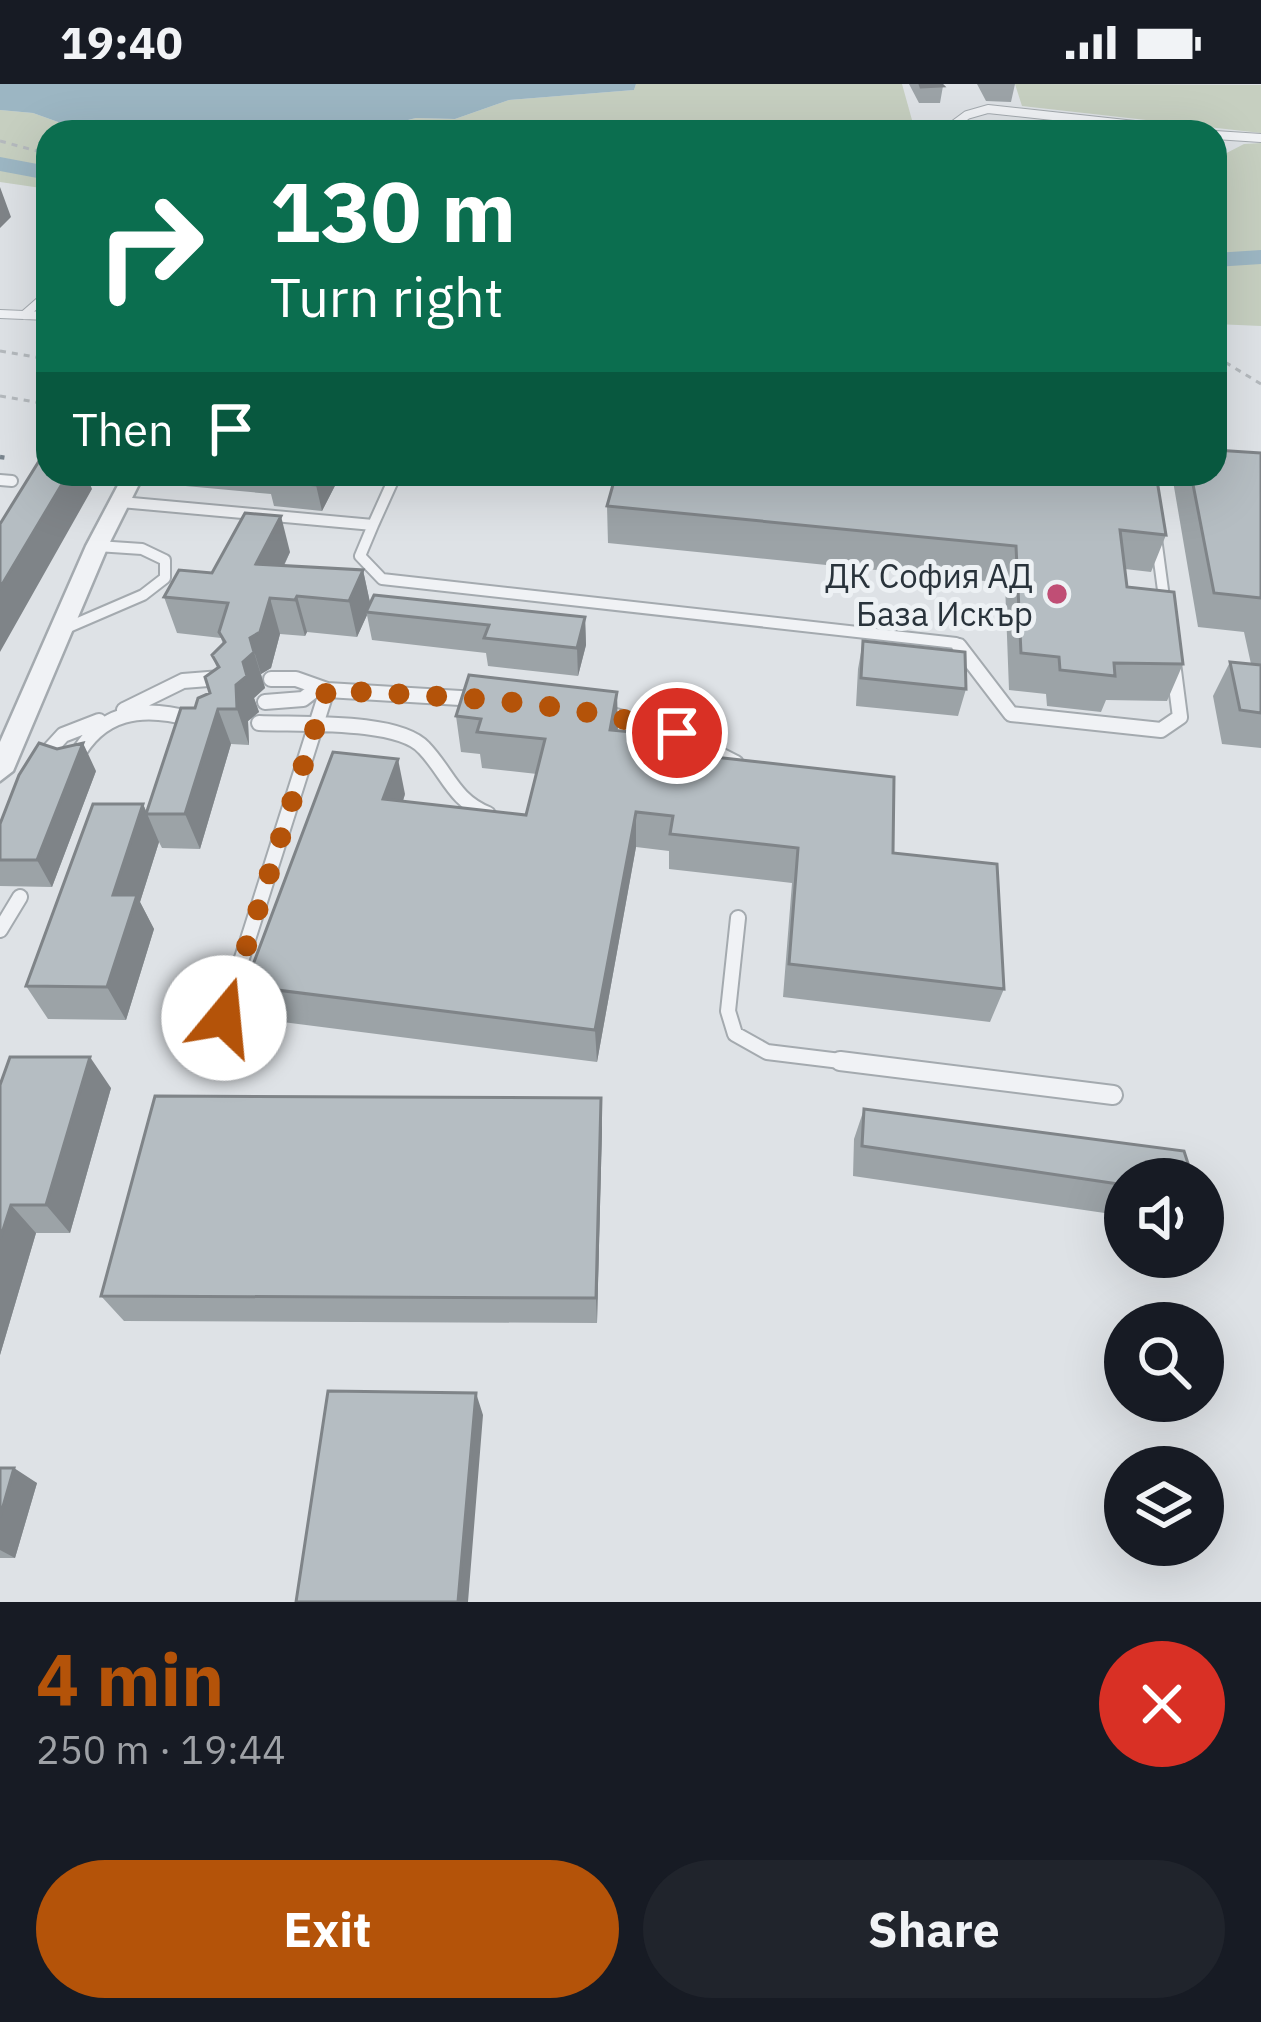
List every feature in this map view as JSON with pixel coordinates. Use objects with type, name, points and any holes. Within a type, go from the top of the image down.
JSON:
[{"type":"street","points":[[0,771],[97,546],[128,486]]},
{"type":"lane","points":[[960,120],[988,109],[1089,120]]},
{"type":"lane","points":[[1227,136],[1261,138]]},
{"type":"lane","points":[[24,315],[36,305]]},
{"type":"lane","points":[[0,314],[36,316]]},
{"type":"lane","points":[[128,486],[373,525]]},
{"type":"lane","points":[[391,486],[360,556],[382,579],[956,643],[1011,714],[1161,730],[1180,717],[1172,652]]},
{"type":"lane","points":[[1154,521],[1169,630]]},
{"type":"lane","points":[[60,632],[82,615],[146,595],[165,578],[165,560],[142,549],[97,546]]},
{"type":"lane","points":[[30,783],[37,763],[63,735],[183,681],[226,678]]},
{"type":"lane","points":[[271,679],[308,682],[321,690],[500,700]]},
{"type":"lane","points":[[265,701],[303,699],[321,690]]},
{"type":"lane","points":[[224,1018],[316,724],[321,690]]},
{"type":"lane","points":[[173,713],[204,701]]},
{"type":"lane","points":[[579,709],[677,733],[713,755],[752,768]]},
{"type":"lane","points":[[120,713],[173,713],[213,723]]},
{"type":"lane","points":[[72,764],[99,721]]},
{"type":"lane","points":[[259,724],[376,728],[423,745],[442,780],[474,809],[504,819]]},
{"type":"lane","points":[[0,929],[20,898]]},
{"type":"lane","points":[[738,918],[728,1011],[735,1034],[767,1052],[1113,1095]]},
{"type":"path","points":[[0,141],[36,151]]},
{"type":"path","points":[[0,351],[36,357]]},
{"type":"path","points":[[1227,363],[1261,384]]},
{"type":"path","points":[[0,396],[36,402]]},
{"type":"green space","points":[[636,84],[902,84],[912,120],[408,120],[455,119],[509,100],[634,90]]},
{"type":"green space","points":[[1015,84],[1261,85],[1261,133],[1227,129],[1227,120],[1146,120],[1022,106]]},
{"type":"green space","points":[[0,110],[53,120],[36,120],[36,187],[0,182]]},
{"type":"green space","points":[[1261,143],[1261,326],[1227,325],[1227,153],[1244,144]]},
{"type":"water","points":[[0,84],[636,84],[634,90],[509,100],[455,119],[53,120],[0,110]]},
{"type":"building","points":[[1227,451],[1261,453],[1261,598],[1214,593],[1193,486],[1227,486]]},
{"type":"building","points":[[36,466],[36,486],[61,486],[0,588],[0,524]]},
{"type":"building","points":[[613,486],[1158,486],[1166,535],[1120,530],[1127,587],[1174,592],[1183,664],[1114,663],[1115,676],[1060,670],[1059,657],[1021,653],[1016,546],[607,506]]},
{"type":"building","points":[[245,513],[281,516],[256,564],[363,570],[349,601],[270,598],[260,632],[250,638],[254,652],[243,662],[247,676],[236,685],[237,709],[218,709],[185,814],[146,814],[181,708],[195,708],[198,698],[210,693],[205,677],[219,667],[212,655],[225,642],[219,632],[228,603],[164,597],[179,570],[212,573]]},
{"type":"building","points":[[374,595],[585,617],[577,648],[484,638],[489,625],[366,612]]},
{"type":"building","points":[[863,641],[965,652],[966,689],[861,678]]},
{"type":"building","points":[[1230,662],[1261,665],[1261,713],[1240,710]]},
{"type":"building","points":[[469,675],[617,692],[610,730],[653,734],[651,750],[894,777],[893,853],[997,864],[1004,989],[789,964],[798,848],[670,834],[673,816],[636,812],[595,1030],[245,986],[333,752],[398,759],[383,799],[526,815],[545,739],[477,732],[481,719],[456,716]]},
{"type":"building","points":[[39,743],[57,749],[83,743],[37,860],[0,860],[0,824],[19,775]]},
{"type":"building","points":[[93,804],[143,804],[113,895],[137,895],[107,987],[26,986]]},
{"type":"building","points":[[10,1057],[90,1057],[46,1205],[11,1205],[0,1239],[0,1085]]},
{"type":"building","points":[[155,1096],[601,1098],[596,1298],[101,1296]]},
{"type":"building","points":[[864,1109],[1184,1151],[1186,1158],[1104,1158],[1104,1182],[862,1146]]},
{"type":"building","points":[[328,1391],[476,1393],[458,1602],[296,1602]]},
{"type":"building","points":[[0,1468],[14,1468],[0,1517]]},
{"type":"waterway","points":[[0,164],[36,171]]},
{"type":"waterway","points":[[1227,259],[1261,257]]},
{"type":"railway","points":[[0,457],[7,458]]},
{"type":"place","name":"ДК София АД База Искър","points":[[1057,594]]},
{"type":"route","points":[[224,1018],[327,690],[544,703],[615,714],[677,733]]}]
